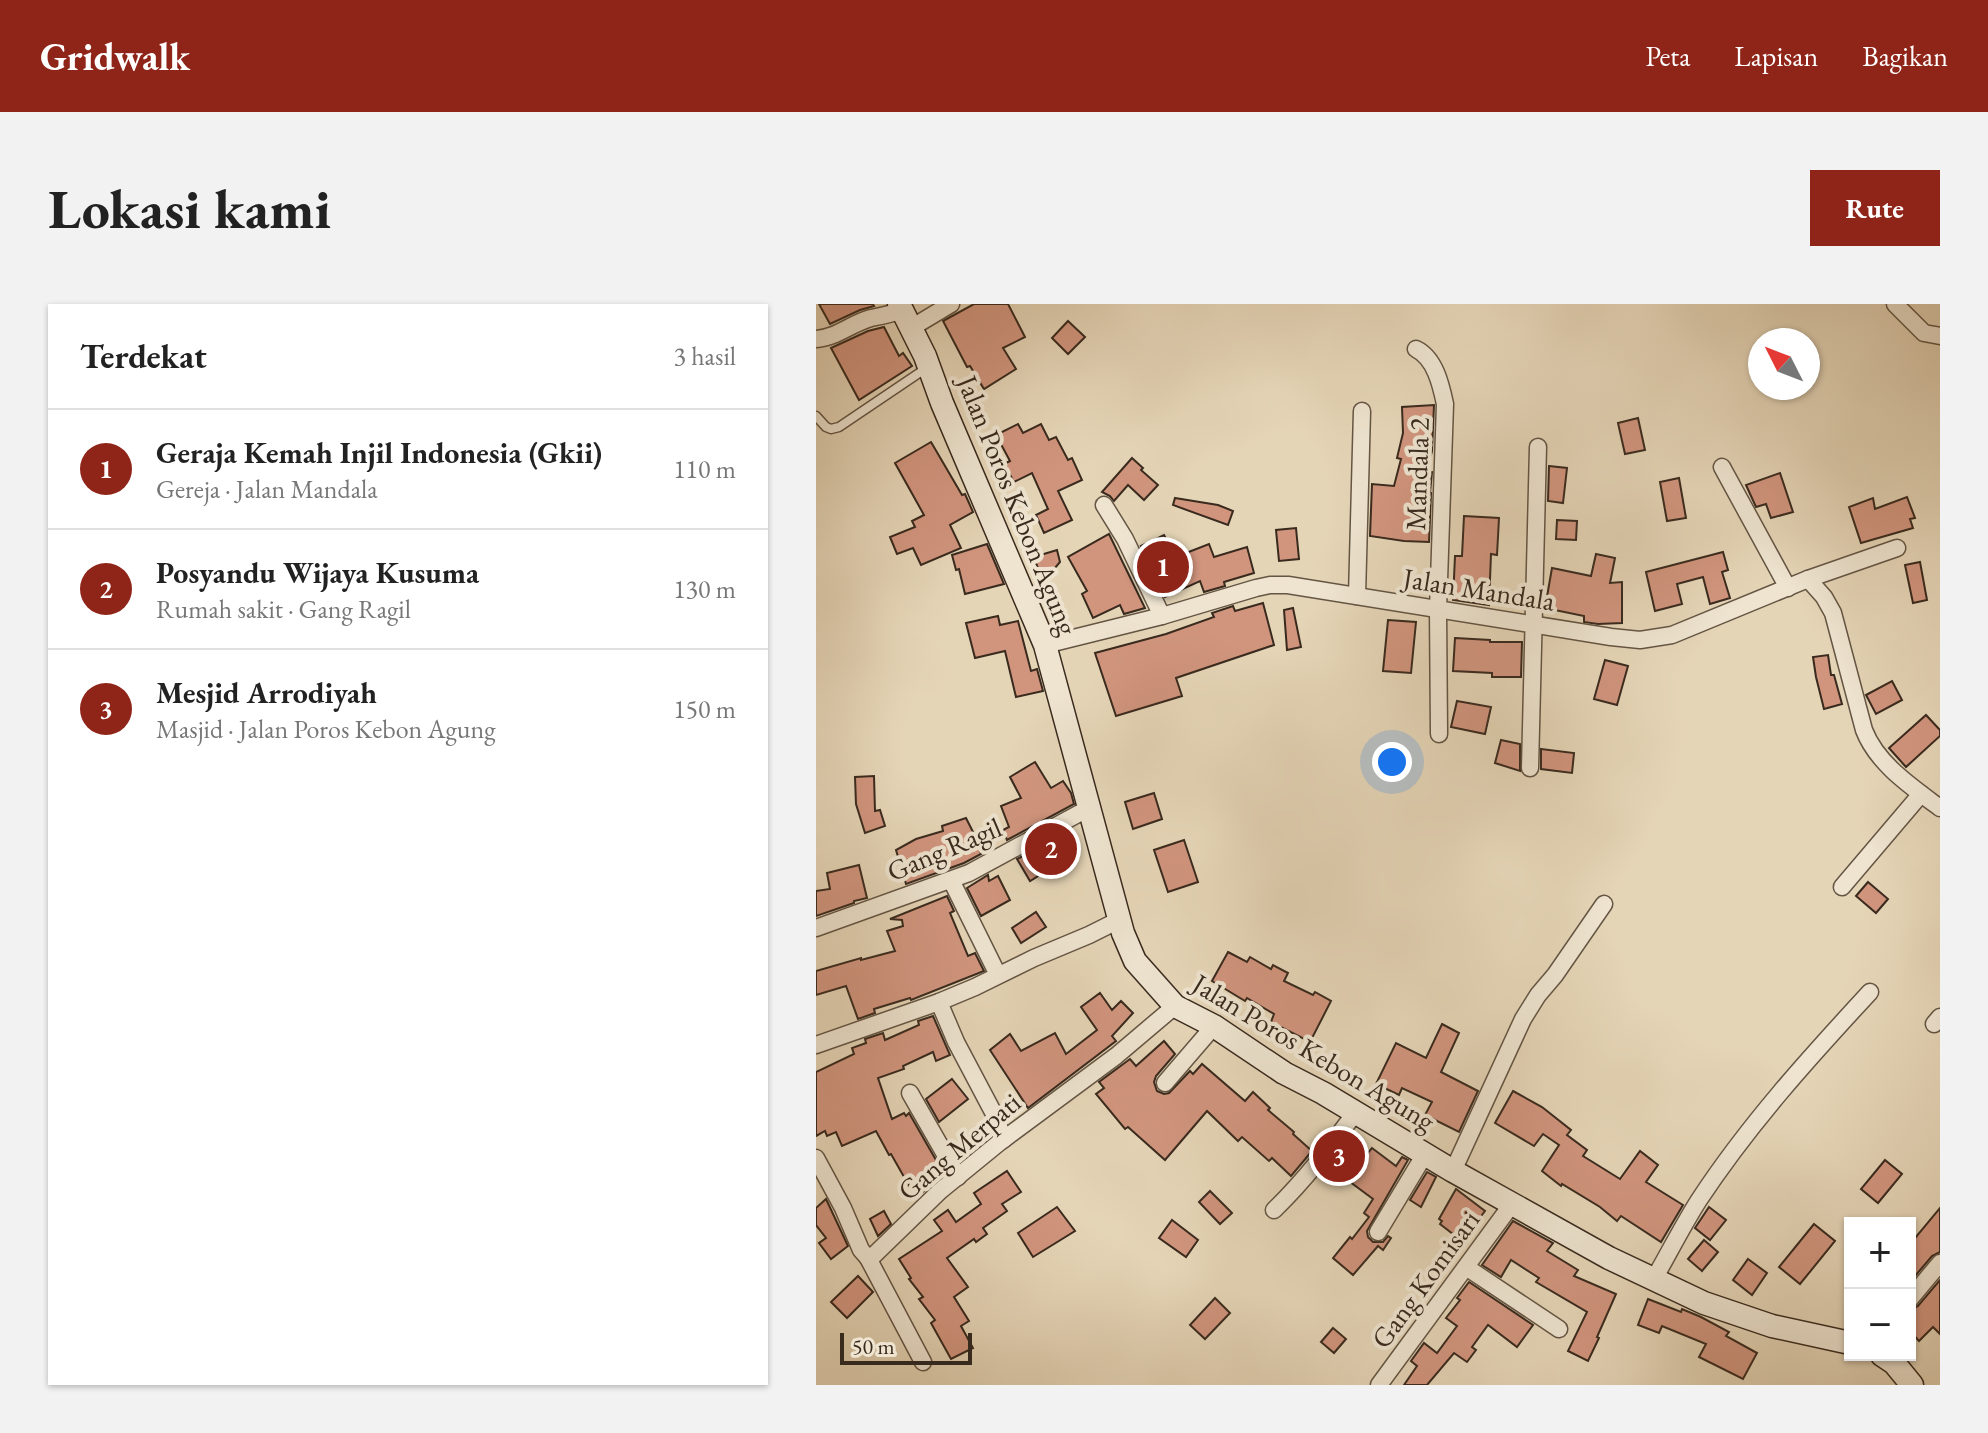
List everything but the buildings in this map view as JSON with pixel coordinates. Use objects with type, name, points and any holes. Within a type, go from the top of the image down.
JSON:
[{"type":"main road","name":"Jalan Poros Kebon Agung","points":[[904,314],[1045,645],[1119,920],[1135,961],[1175,1006],[1214,1026],[1284,1073],[1609,1258],[1704,1303],[1772,1326],[1844,1342]]},
{"type":"main road","points":[[1891,1361],[1912,1385]]},
{"type":"street","points":[[816,339],[835,335],[869,318],[951,304]]},
{"type":"street","points":[[1895,304],[1924,333],[1940,336]]},
{"type":"street","name":"Mandala 2","points":[[1416,349],[1422,352],[1435,370],[1445,404],[1438,610],[1439,734]]},
{"type":"street","points":[[1357,596],[1362,411]]},
{"type":"street","points":[[1530,768],[1538,447]]},
{"type":"street","points":[[1722,467],[1788,588]]},
{"type":"street","points":[[1104,505],[1125,539],[1162,616]]},
{"type":"street","name":"Jalan Mandala","points":[[1045,645],[1270,585],[1288,585],[1640,640],[1672,635],[1808,579],[1897,548]]},
{"type":"street","points":[[1808,579],[1833,613],[1868,742],[1880,757],[1940,808]]},
{"type":"street","points":[[1842,887],[1921,794]]},
{"type":"street","name":"Gang Ragil","points":[[816,928],[969,873],[1089,808]]},
{"type":"street","points":[[951,880],[998,975]]},
{"type":"street","points":[[1453,1171],[1523,1019],[1604,904]]},
{"type":"street","points":[[816,1045],[939,1002],[1119,920]]},
{"type":"street","points":[[1654,1279],[1698,1201],[1728,1159],[1785,1084],[1870,992]]},
{"type":"street","points":[[939,1002],[1004,1139]]},
{"type":"street","name":"Gang Merpati","points":[[868,1258],[875,1256],[940,1191],[1116,1056],[1175,1006]]},
{"type":"street","points":[[1165,1083],[1214,1026]]},
{"type":"street","points":[[910,1093],[958,1177]]},
{"type":"street","points":[[1274,1210],[1292,1193],[1355,1113]]},
{"type":"street","points":[[1378,1232],[1425,1154]]},
{"type":"street","points":[[816,1158],[861,1250],[923,1362]]},
{"type":"street","name":"Gang Komisari","points":[[1381,1385],[1512,1204]]},
{"type":"street","points":[[1916,1292],[1940,1263]]},
{"type":"street","points":[[1466,1267],[1559,1329]]},
{"type":"lane","points":[[816,416],[826,427],[839,427],[928,367]]},
{"type":"place","name":"Geraja Kemah Injil Indonesia (Gkii)","points":[[1163,567]]},
{"type":"place","name":"Posyandu Wijaya Kusuma","points":[[1051,849]]},
{"type":"place","name":"Mesjid Arrodiyah","points":[[1339,1156]]}]
